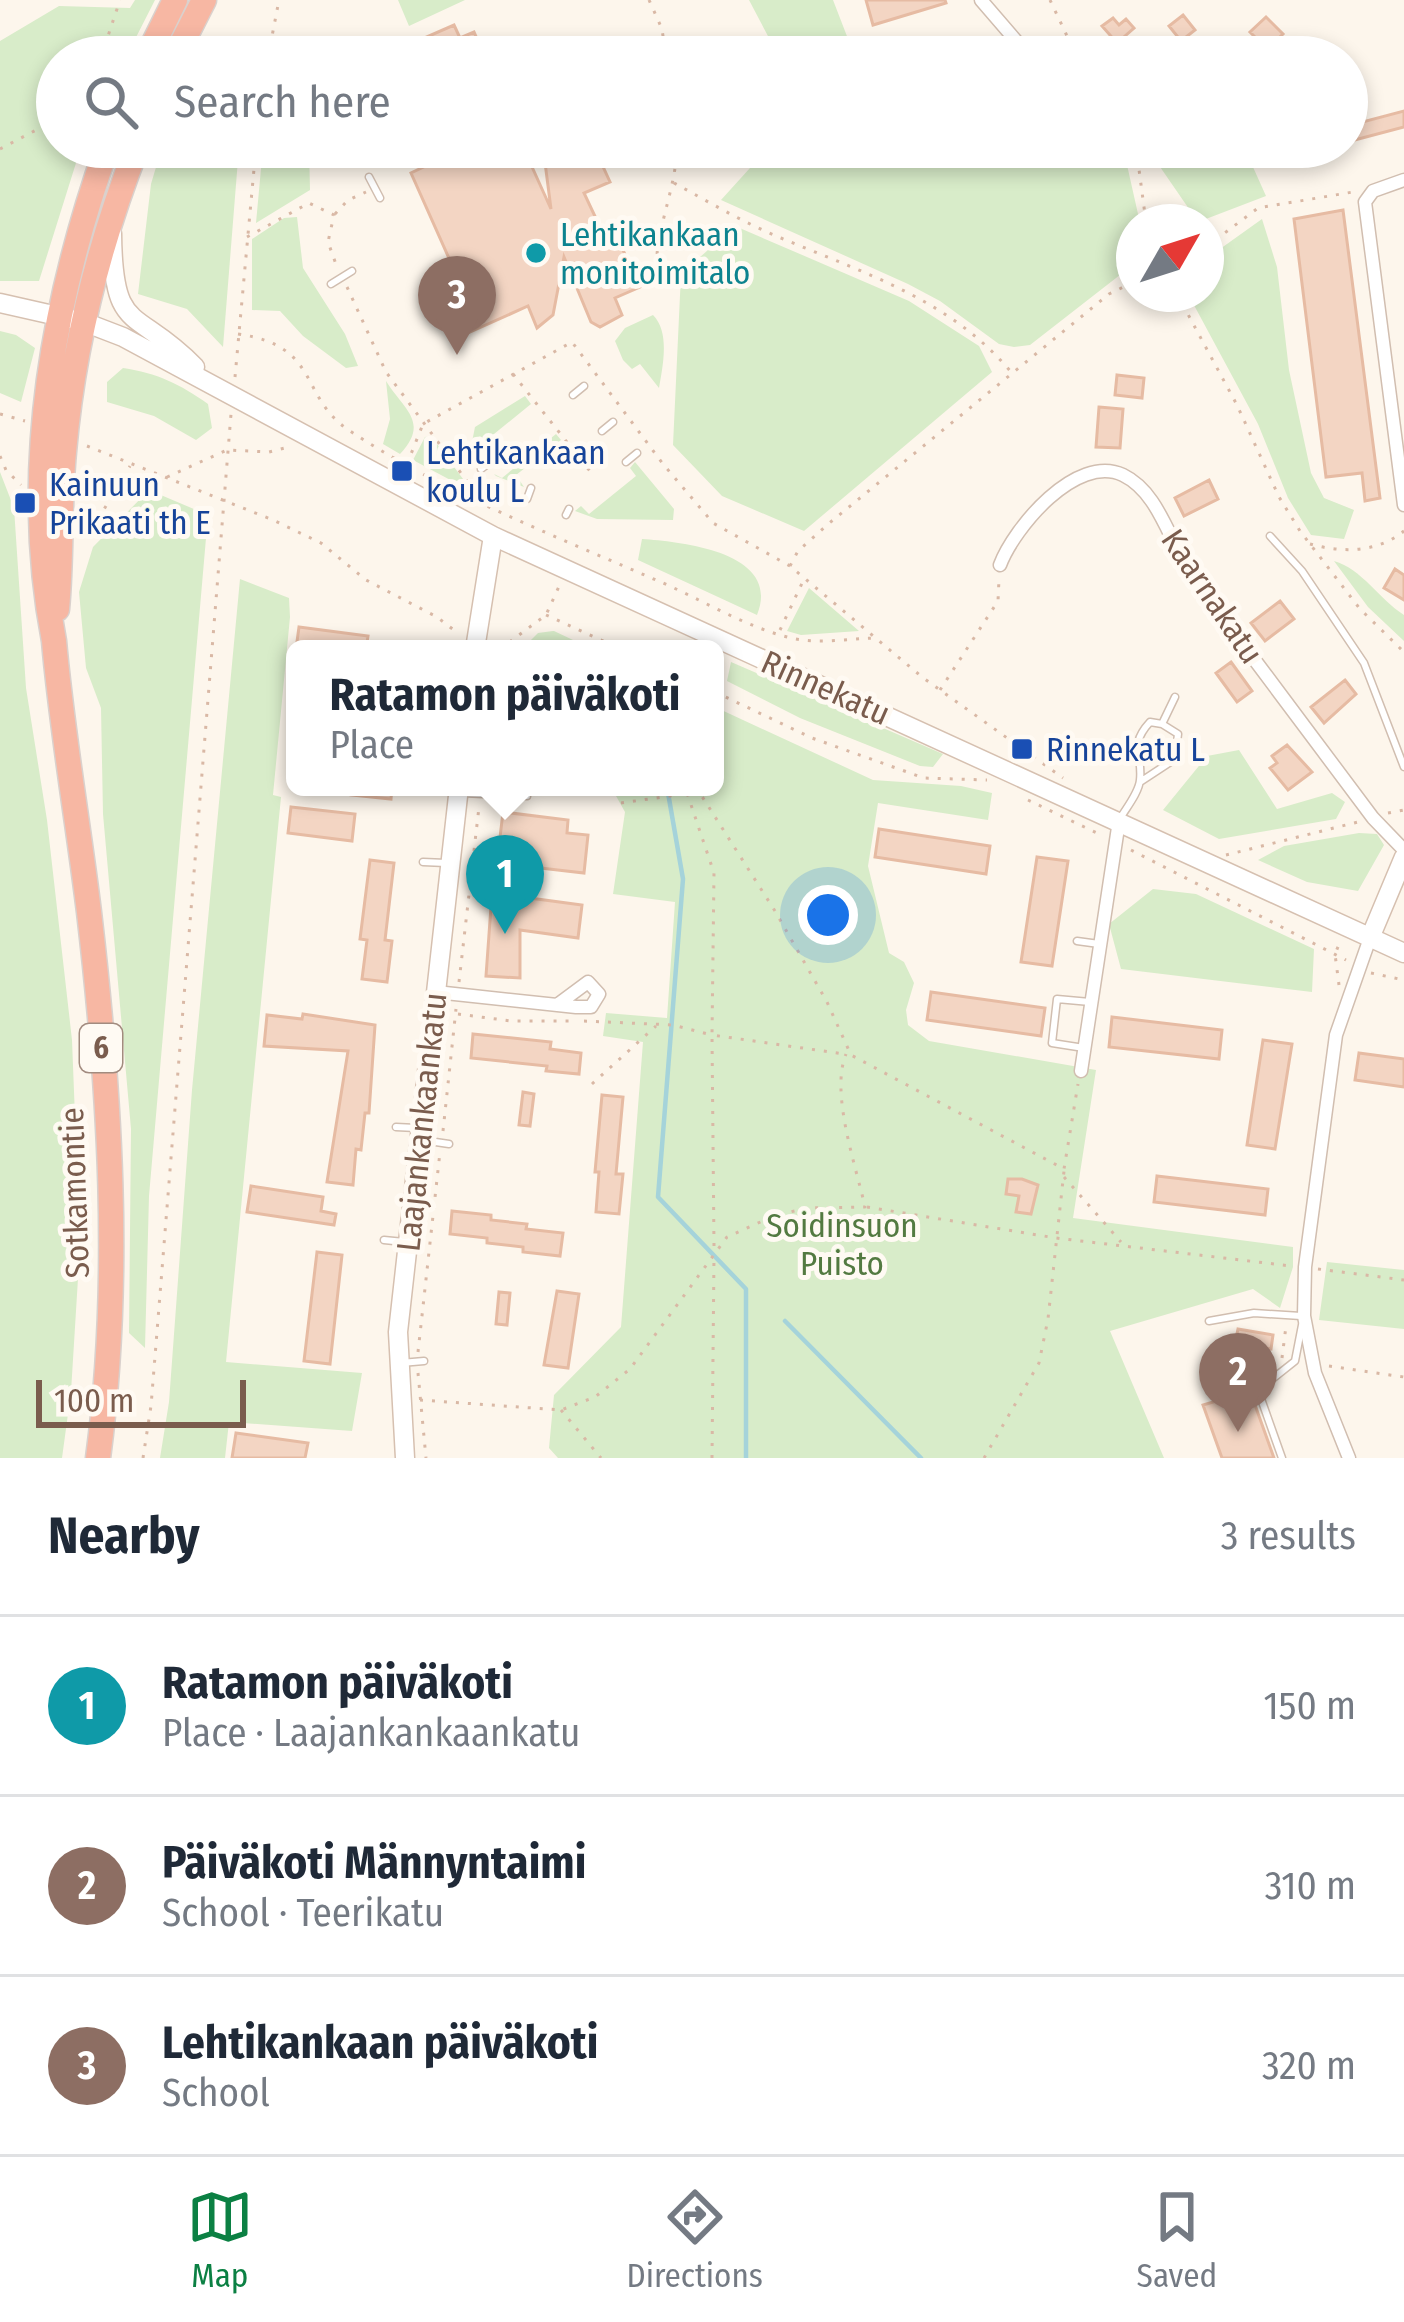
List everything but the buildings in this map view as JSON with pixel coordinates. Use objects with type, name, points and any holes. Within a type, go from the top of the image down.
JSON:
[{"type":"highway","points":[[158,36],[176,0]]},
{"type":"highway","points":[[186,36],[204,0]]},
{"type":"highway","name":"Sotkamontie","points":[[72,319],[90,195],[100,168]]},
{"type":"highway","name":"Sotkamontie","points":[[98,1458],[110,1300],[109,1168],[91,934],[44,586],[38,494],[49,375],[129,168]]},
{"type":"street","points":[[982,0],[1012,36]]},
{"type":"street","points":[[1404,180],[1372,191],[1365,202],[1404,505]]},
{"type":"street","points":[[112,216],[112,263],[120,303],[130,318],[174,348],[200,377]]},
{"type":"street","name":"Rinnekatu","points":[[0,303],[72,319],[200,377],[493,536],[721,640]]},
{"type":"street","name":"Kaarnakatu","points":[[1000,566],[1024,520],[1070,484],[1099,472],[1120,473],[1145,490],[1211,601],[1404,853]]},
{"type":"street","points":[[477,640],[493,536]]},
{"type":"street","name":"Rinnekatu","points":[[724,641],[1404,953]]},
{"type":"street","name":"Laajankankaankatu","points":[[405,1458],[413,1362],[408,1242],[458,796]]},
{"type":"street","points":[[1081,1071],[1118,821]]},
{"type":"street","points":[[1349,1458],[1330,1396],[1313,1364],[1304,1316],[1306,1268],[1336,1035],[1404,853]]},
{"type":"street","points":[[436,992],[557,1005]]},
{"type":"lane","points":[[369,177],[380,199]]},
{"type":"lane","points":[[331,284],[352,271]]},
{"type":"lane","points":[[574,395],[584,386]]},
{"type":"lane","points":[[602,431],[613,422]]},
{"type":"lane","points":[[626,462],[637,452]]},
{"type":"lane","points":[[481,470],[489,463]]},
{"type":"lane","points":[[527,499],[531,488]]},
{"type":"lane","points":[[1270,536],[1302,571],[1364,663],[1404,767]]},
{"type":"lane","points":[[1162,724],[1175,697]]},
{"type":"lane","points":[[1118,821],[1140,782],[1175,759],[1178,734],[1162,724],[1150,722],[1136,747],[1140,782]]},
{"type":"lane","points":[[423,862],[450,863]]},
{"type":"lane","points":[[1076,941],[1099,944]]},
{"type":"lane","points":[[1084,1048],[1052,1043],[1057,999],[1090,1002]]},
{"type":"lane","points":[[396,1127],[445,1143]]},
{"type":"lane","points":[[383,1240],[408,1242]]},
{"type":"lane","points":[[1209,1321],[1254,1313],[1304,1316],[1294,1361],[1266,1384],[1260,1396],[1282,1458]]},
{"type":"path","points":[[107,36],[120,0]]},
{"type":"path","points":[[272,36],[279,0]]},
{"type":"path","points":[[650,0],[663,36]]},
{"type":"path","points":[[1050,0],[1068,36]]},
{"type":"path","points":[[0,149],[36,130]]},
{"type":"path","points":[[234,385],[254,168]]},
{"type":"path","points":[[657,254],[675,168]]},
{"type":"path","points":[[1139,168],[1144,204]]},
{"type":"path","points":[[674,183],[779,238],[935,306],[984,343],[1012,373]]},
{"type":"path","points":[[374,188],[348,200],[334,215],[328,242],[386,372],[481,500]]},
{"type":"path","points":[[1224,234],[1258,208],[1325,194],[1372,191]]},
{"type":"path","points":[[247,237],[309,203],[334,215]]},
{"type":"path","points":[[790,566],[798,551],[826,525],[1116,291]]},
{"type":"path","points":[[1188,312],[1279,497],[1360,609],[1404,652]]},
{"type":"path","points":[[238,334],[267,338],[288,350],[344,428],[578,547],[778,633],[814,640],[875,638]]},
{"type":"path","points":[[513,374],[593,475]]},
{"type":"path","points":[[407,464],[423,424],[458,404]]},
{"type":"path","points":[[143,1458],[232,407]]},
{"type":"path","points":[[0,428],[1,415],[38,425]]},
{"type":"path","points":[[166,478],[227,450],[269,452],[313,438]]},
{"type":"path","points":[[87,446],[321,543],[366,580],[437,617],[468,640]]},
{"type":"path","points":[[0,456],[6,470],[25,488]]},
{"type":"path","points":[[76,535],[94,526],[131,464]]},
{"type":"path","points":[[663,464],[713,523],[790,566],[940,690],[1074,785]]},
{"type":"path","points":[[1309,543],[1331,550],[1364,549],[1394,540],[1404,531]]},
{"type":"path","points":[[573,559],[578,547]]},
{"type":"path","points":[[940,690],[998,601],[1000,566]]},
{"type":"path","points":[[778,633],[805,578]]},
{"type":"path","points":[[512,640],[546,615],[562,581]]},
{"type":"path","points":[[546,615],[601,640]]},
{"type":"path","points":[[724,696],[812,738],[924,778],[987,780]]},
{"type":"path","points":[[426,1458],[413,1362],[445,1143],[481,796]]},
{"type":"path","points":[[621,803],[656,796]]},
{"type":"path","points":[[688,796],[714,873],[712,1458]]},
{"type":"path","points":[[702,796],[796,947],[827,1002],[848,1055]]},
{"type":"path","points":[[1030,801],[1374,975],[1404,980]]},
{"type":"path","points":[[1245,866],[1224,856],[1404,810]]},
{"type":"path","points":[[456,1014],[511,1021],[658,1024],[848,1055],[1064,1172],[1123,1244]]},
{"type":"path","points":[[592,1084],[658,1024]]},
{"type":"path","points":[[848,1055],[841,1066],[842,1097],[865,1207]]},
{"type":"path","points":[[984,1458],[1039,1363],[1081,1071]]},
{"type":"path","points":[[420,1400],[561,1410],[615,1385],[727,1237],[776,1215],[808,1208],[865,1207],[1056,1238],[1404,1280]]},
{"type":"path","points":[[1313,1364],[1404,1377]]},
{"type":"path","points":[[561,1410],[602,1458]]},
{"type":"green space","points":[[135,0],[155,0],[137,36],[36,36],[36,168],[74,168],[39,281],[0,281],[0,41],[59,6],[130,8]]},
{"type":"green space","points":[[398,0],[465,0],[409,26]]},
{"type":"green space","points":[[749,0],[833,0],[847,36],[768,36]]},
{"type":"green space","points":[[156,168],[237,168],[223,347],[187,309],[138,294]]},
{"type":"green space","points":[[261,168],[309,168],[310,190],[256,223]]},
{"type":"green space","points":[[750,168],[1128,168],[1136,204],[1116,204],[1116,278],[1030,345],[999,344],[908,284],[721,200]]},
{"type":"green space","points":[[1161,168],[1253,168],[1266,196],[1224,212],[1224,204],[1186,204]]},
{"type":"green space","points":[[297,217],[303,268],[345,334],[358,366],[346,368],[303,336],[280,311],[252,310],[252,239],[284,218]]},
{"type":"green space","points":[[1262,219],[1277,267],[1289,370],[1311,473],[1324,498],[1354,510],[1344,539],[1311,535],[1288,498],[1258,424],[1198,312],[1224,312],[1224,246]]},
{"type":"green space","points":[[735,226],[909,301],[979,346],[992,372],[804,531],[722,496],[673,445],[681,274]]},
{"type":"green space","points":[[653,315],[663,340],[659,388],[640,364],[632,369],[623,360],[615,341],[625,328]]},
{"type":"green space","points":[[0,331],[35,348],[21,402],[0,393]]},
{"type":"green space","points":[[123,368],[157,376],[198,397],[208,404],[212,428],[196,440],[154,416],[107,402],[107,382]]},
{"type":"green space","points":[[386,381],[414,424],[400,454],[383,444],[390,419]]},
{"type":"green space","points":[[525,396],[531,404],[478,447],[480,456],[472,442],[475,427]]},
{"type":"green space","points":[[556,434],[561,440],[516,475],[524,487],[496,476],[494,474],[502,478]]},
{"type":"green space","points":[[431,436],[469,490],[413,460],[425,437]]},
{"type":"green space","points":[[635,462],[674,509],[673,520],[597,519],[575,511],[581,506],[589,514],[636,476],[630,468]]},
{"type":"green space","points":[[0,472],[14,508],[26,688],[47,820],[72,1040],[80,1246],[62,1458],[0,1458]]},
{"type":"green space","points":[[149,490],[208,515],[149,1196],[145,1348],[129,1333],[131,1129],[103,814],[101,708],[86,668],[79,592],[93,547]]},
{"type":"green space","points":[[642,539],[704,548],[743,564],[756,577],[761,594],[757,615],[638,560]]},
{"type":"green space","points":[[1334,561],[1353,571],[1404,615],[1404,641],[1368,607]]},
{"type":"green space","points":[[240,579],[289,598],[290,617],[273,795],[281,797],[226,1362],[362,1373],[352,1431],[229,1422],[225,1458],[160,1458],[169,1402],[192,1090]]},
{"type":"green space","points":[[809,588],[859,631],[801,635],[787,631]]},
{"type":"green space","points":[[553,631],[572,640],[531,640],[538,633]]},
{"type":"green space","points":[[731,662],[943,754],[933,767],[920,766],[800,718],[727,681]]},
{"type":"green space","name":"Soidinsuon Puisto","points":[[724,711],[873,780],[992,793],[988,820],[878,803],[868,866],[889,953],[904,962],[914,983],[906,1010],[908,1025],[929,1041],[1096,1070],[1073,1218],[1293,1247],[1293,1267],[1280,1308],[1253,1289],[1110,1331],[1164,1458],[558,1458],[549,1448],[554,1395],[621,1327],[643,1042],[603,1036],[606,1013],[667,1018],[675,902],[613,894],[625,812],[616,796],[724,796]]},
{"type":"green space","points":[[1239,750],[1277,809],[1332,793],[1345,802],[1336,819],[1219,839],[1163,810],[1207,756]]},
{"type":"green space","points":[[1377,834],[1384,845],[1358,891],[1307,882],[1258,860],[1284,846]]},
{"type":"green space","points":[[1153,889],[1196,894],[1314,949],[1312,992],[1121,969],[1109,924]]},
{"type":"green space","points":[[1327,1262],[1404,1270],[1404,1329],[1319,1320]]},
{"type":"waterway","points":[[669,796],[683,879],[658,1197],[746,1289],[746,1458]]},
{"type":"waterway","points":[[785,1321],[921,1458]]},
{"type":"place","name":"Lehtikankaan monitoimitalo","points":[[536,253]]},
{"type":"place","name":"Lehtikankaan päiväkoti","points":[[457,355]]},
{"type":"place","name":"Lehtikankaan koulu L","points":[[402,471]]},
{"type":"place","name":"Kainuun Prikaati th E","points":[[25,503]]},
{"type":"place","name":"Rinnekatu L","points":[[1022,749]]},
{"type":"place","name":"Ratamon päiväkoti","points":[[505,934]]},
{"type":"place","name":"Päiväkoti Männyntaimi","points":[[1238,1432]]}]
